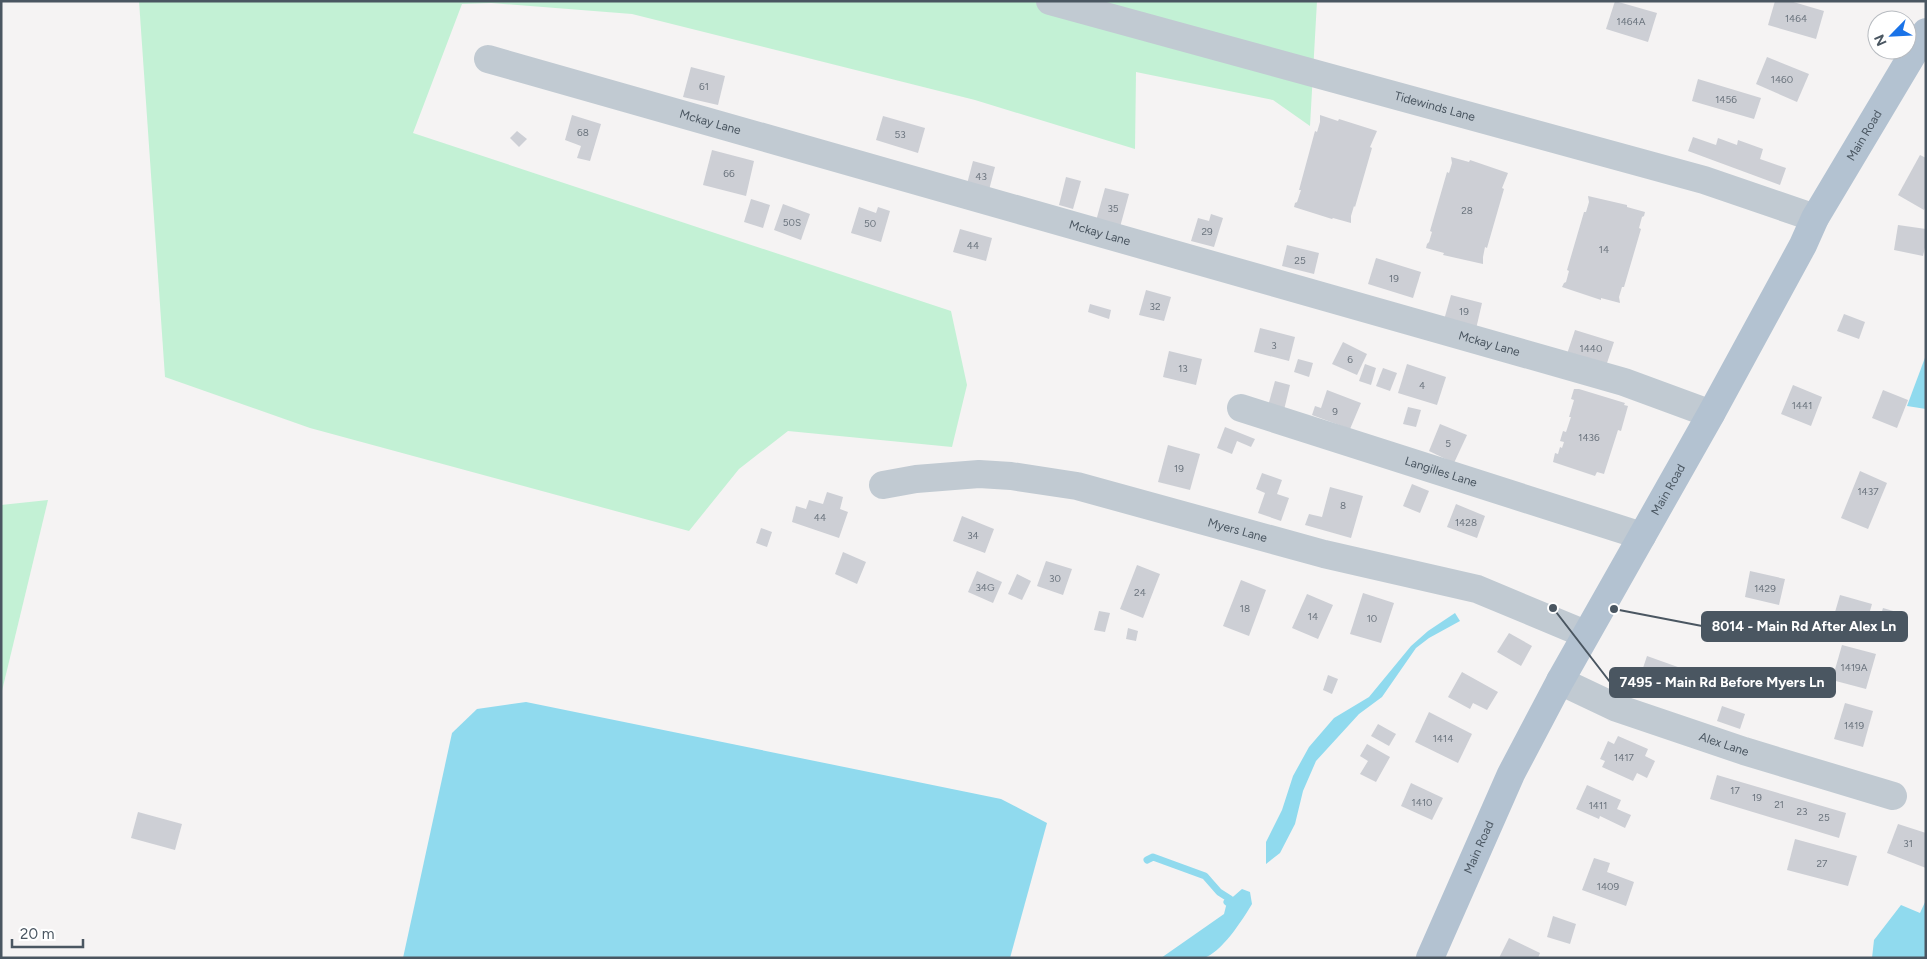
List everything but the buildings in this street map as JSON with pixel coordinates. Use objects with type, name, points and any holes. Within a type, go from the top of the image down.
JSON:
[{"type":"main road","name":"Main Road","points":[[1435,956],[1511,774],[1560,681],[1711,414],[1803,245],[1815,218],[1926,32]]},
{"type":"street","name":"Tidewinds Lane","points":[[1050,1],[1704,180],[1815,218]]},
{"type":"street","name":"Mckay Lane","points":[[488,60],[1624,382],[1711,414]]},
{"type":"street","name":"Langilles Lane","points":[[1241,408],[1642,536]]},
{"type":"street","name":"Myers Lane","points":[[883,485],[916,479],[979,474],[1025,478],[1077,486],[1324,554],[1477,588],[1585,634]]},
{"type":"street","name":"Alex Lane","points":[[1560,681],[1617,708],[1744,751],[1893,796]]},
{"type":"green space","points":[[139,1],[1317,1],[1310,126],[1273,100],[1136,72],[1135,149],[975,100],[632,14],[491,3],[462,4],[413,133],[951,311],[967,385],[952,447],[788,431],[739,469],[689,531],[310,428],[165,377]]},
{"type":"green space","points":[[48,500],[1,695],[1,505]]},
{"type":"water","points":[[1926,355],[1926,409],[1907,406]]},
{"type":"water","points":[[1455,613],[1460,621],[1429,638],[1416,648],[1382,697],[1359,714],[1316,761],[1303,791],[1295,824],[1280,853],[1266,864],[1266,842],[1282,810],[1293,776],[1309,747],[1334,718],[1369,697],[1411,646],[1428,631]]},
{"type":"water","points":[[526,702],[1001,799],[1047,823],[1010,958],[403,958],[452,733],[477,709]]},
{"type":"water","points":[[1242,889],[1250,892],[1252,904],[1231,935],[1217,950],[1203,958],[1161,958],[1224,914],[1227,902]]},
{"type":"water","points":[[1926,900],[1926,958],[1872,958],[1874,940],[1901,905],[1920,913]]},
{"type":"waterway","points":[[1147,860],[1153,857],[1205,876],[1219,892],[1230,899],[1227,902]]},
{"type":"place","name":"7495 - Main Rd Before Myers Ln","points":[[1553,608]]},
{"type":"place","name":"8014 - Main Rd After Alex Ln","points":[[1614,609]]}]
